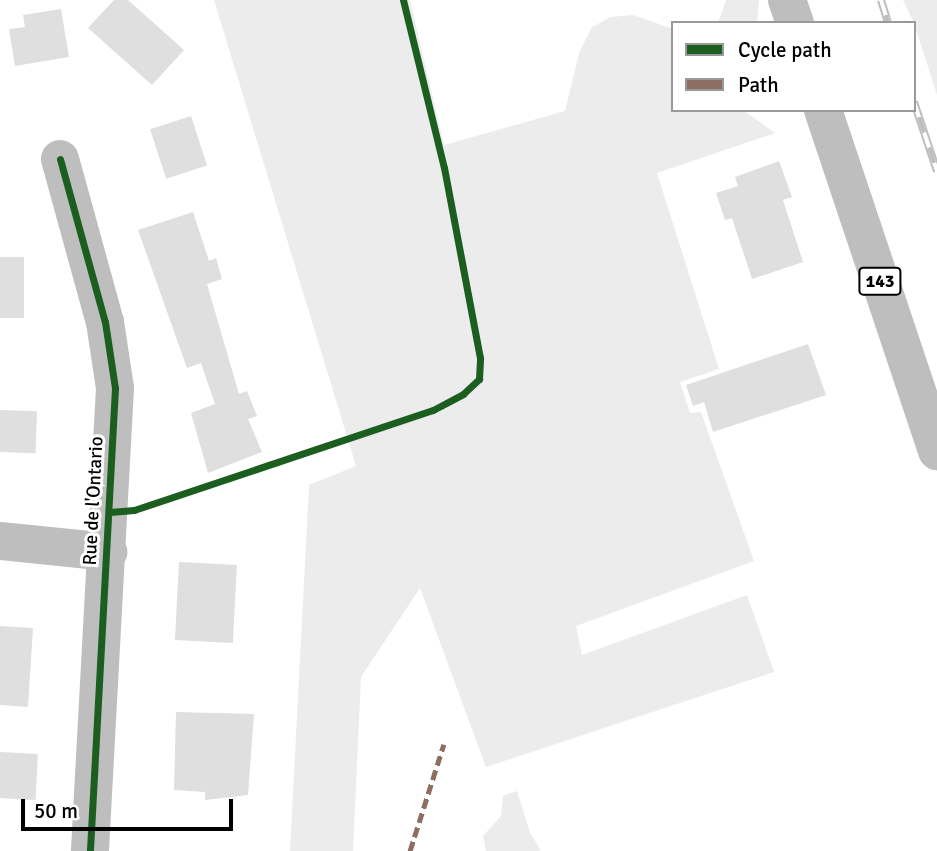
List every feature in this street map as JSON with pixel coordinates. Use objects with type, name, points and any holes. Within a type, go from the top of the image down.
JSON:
[{"type":"street","points":[[787,0],[793,21]]},
{"type":"street","name":"143","points":[[824,112],[937,451]]},
{"type":"street","name":"Rue de l'Ontario","points":[[60,159],[112,360],[116,388],[90,851]]},
{"type":"street","points":[[0,541],[108,552]]},
{"type":"shaded area","points":[[214,0],[410,0],[444,145],[565,111],[579,53],[592,27],[611,17],[633,15],[671,28],[671,112],[746,112],[775,133],[657,173],[719,369],[680,382],[690,413],[701,412],[754,561],[576,626],[582,655],[747,595],[774,672],[486,767],[420,588],[361,677],[353,851],[290,851],[309,485],[356,466]]},
{"type":"shaded area","points":[[726,0],[759,0],[757,21],[719,21]]},
{"type":"shaded area","points":[[903,0],[937,0],[937,95],[916,29],[916,21],[913,21]]},
{"type":"shaded area","points":[[517,791],[530,833],[541,851],[486,851],[483,836],[501,816],[503,796]]},
{"type":"building","points":[[114,0],[128,0],[184,50],[152,85],[88,28]]},
{"type":"building","points":[[61,9],[69,57],[15,66],[9,29],[25,27],[23,15]]},
{"type":"building","points":[[191,116],[207,165],[166,179],[150,129]]},
{"type":"building","points":[[779,161],[792,197],[783,200],[803,262],[752,279],[732,218],[725,220],[716,193],[738,186],[735,177]]},
{"type":"building","points":[[193,212],[209,261],[216,258],[222,279],[207,284],[239,394],[247,391],[257,416],[248,419],[262,452],[208,473],[191,413],[215,404],[201,363],[187,368],[138,230]]},
{"type":"building","points":[[0,257],[24,257],[24,318],[0,318]]},
{"type":"building","points":[[808,344],[826,395],[713,432],[704,402],[693,406],[686,385]]},
{"type":"building","points":[[0,410],[37,411],[36,453],[0,452]]},
{"type":"building","points":[[179,562],[237,565],[233,643],[175,640]]},
{"type":"building","points":[[0,626],[33,628],[28,707],[0,705]]},
{"type":"building","points":[[176,712],[254,714],[248,795],[205,800],[205,792],[174,790]]},
{"type":"building","points":[[0,752],[38,754],[36,800],[0,798]]},
{"type":"railway","points":[[881,0],[887,21]]},
{"type":"railway","points":[[916,108],[937,171]]},
{"type":"marked path","points":[[410,851],[444,744]]},
{"type":"cycle path","points":[[110,512],[134,510],[433,410],[463,394],[479,379],[480,358],[444,168],[403,0]]},
{"type":"cycle path","points":[[60,159],[105,322],[115,388],[90,851]]}]
